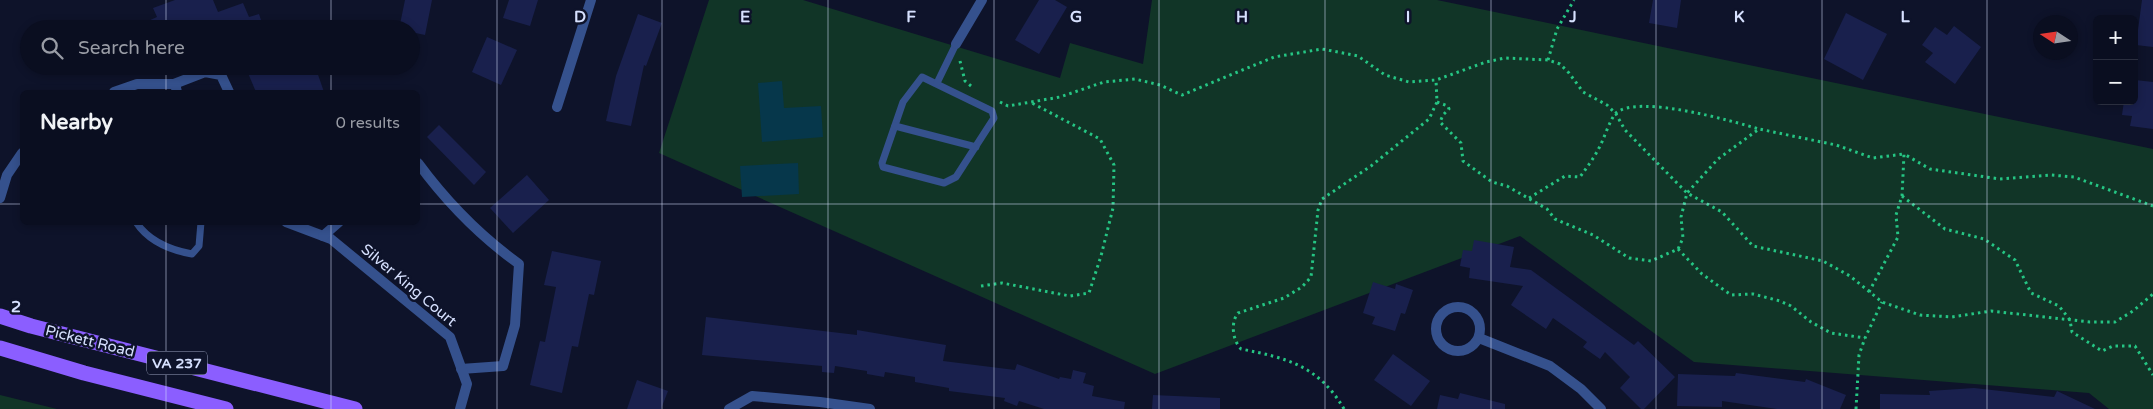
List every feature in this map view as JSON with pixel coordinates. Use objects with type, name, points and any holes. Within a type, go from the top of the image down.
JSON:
[{"type":"main road","name":"Pickett Road","points":[[0,316],[31,326],[355,409]]},
{"type":"main road","name":"Pickett Road","points":[[0,348],[84,373],[226,409]]},
{"type":"street","points":[[557,106],[591,0]]},
{"type":"street","points":[[956,44],[982,0]]},
{"type":"street","points":[[120,90],[137,84],[176,88],[200,75]]},
{"type":"street","points":[[221,75],[228,90]]},
{"type":"street","points":[[0,198],[7,175],[20,156]]},
{"type":"street","points":[[420,166],[436,188],[490,243],[519,264],[515,325],[503,366],[462,369]]},
{"type":"street","name":"Silver King Court","points":[[294,225],[331,239],[450,336],[467,384],[460,409]]},
{"type":"street","points":[[323,236],[336,225]]},
{"type":"street","points":[[1459,307],[1472,311],[1480,323],[1479,338],[1469,349],[1455,350],[1443,346],[1435,336],[1436,320],[1446,309],[1459,307]]},
{"type":"street","points":[[1479,338],[1550,366],[1581,389],[1601,409]]},
{"type":"street","points":[[729,409],[752,396],[870,409]]},
{"type":"lane","points":[[937,83],[956,44]]},
{"type":"lane","points":[[922,78],[937,83],[992,111],[994,118],[956,177],[944,183],[883,167],[882,163],[903,102],[922,78]]},
{"type":"lane","points":[[895,126],[976,147]]},
{"type":"lane","points":[[138,225],[145,234],[156,242],[192,254],[199,246],[201,225]]},
{"type":"path","points":[[1548,60],[1556,29],[1574,0]]},
{"type":"path","points":[[956,44],[965,81],[975,90]]},
{"type":"path","points":[[994,100],[1008,106],[1060,97],[1104,82],[1135,79],[1160,85],[1182,95],[1274,57],[1322,49],[1358,56],[1385,75],[1409,82],[1436,80],[1486,62],[1505,58],[1548,60],[1560,64],[1570,73],[1583,92],[1607,105],[1616,114],[1625,130],[1688,193],[1722,212],[1753,246],[1823,261],[1850,276],[1882,302],[1920,316],[1952,317],[1991,310],[2090,322],[2115,322],[2133,311],[2153,294]]},
{"type":"path","points":[[1344,409],[1332,390],[1309,371],[1280,357],[1242,349],[1237,345],[1234,335],[1235,317],[1238,313],[1284,298],[1302,287],[1311,277],[1318,210],[1322,199],[1371,166],[1429,119],[1437,102],[1436,80]]},
{"type":"path","points":[[982,286],[1002,283],[1070,296],[1089,293],[1101,256],[1113,208],[1114,165],[1100,139],[1030,101]]},
{"type":"path","points":[[1437,102],[1448,106],[1449,109],[1443,115],[1440,122],[1461,143],[1463,161],[1492,182],[1507,186],[1547,209],[1555,219],[1593,235],[1630,258],[1651,260],[1678,249],[1683,238],[1680,217],[1688,193],[1718,159],[1760,129]]},
{"type":"path","points":[[1529,198],[1565,176],[1580,177],[1599,149],[1616,114],[1627,108],[1666,108],[1714,116],[1760,129],[1836,145],[1873,158],[1904,154],[1930,169],[2000,180],[2051,175],[2074,177],[2153,206]]},
{"type":"path","points":[[1869,292],[1898,237],[1896,215],[1902,196],[1904,154]]},
{"type":"path","points":[[1902,196],[1945,230],[1984,239],[2015,260],[2031,293],[2059,306],[2070,320],[2072,332],[2102,351],[2113,346],[2134,346],[2153,375]]},
{"type":"path","points":[[1678,249],[1702,274],[1731,295],[1753,294],[1780,301],[1791,306],[1811,322],[1831,333],[1865,338]]},
{"type":"path","points":[[1856,409],[1858,359],[1865,338],[1882,302]]},
{"type":"green space","points":[[709,0],[803,0],[1060,78],[1070,43],[1143,64],[1152,0],[1437,0],[2153,149],[2153,409],[2109,409],[2089,393],[1694,362],[1520,236],[1155,374],[659,153]]},
{"type":"green space","points":[[0,395],[57,409],[0,409]]},
{"type":"water","points":[[782,81],[784,108],[821,106],[823,137],[762,142],[758,83]]},
{"type":"water","points":[[798,163],[799,194],[742,197],[740,166]]},
{"type":"building","points":[[175,0],[213,0],[218,12],[243,3],[249,17],[259,14],[261,20],[150,20],[157,17],[153,8]]},
{"type":"building","points":[[405,0],[432,0],[425,35],[420,34],[420,20],[401,20]]},
{"type":"building","points":[[509,0],[538,0],[530,26],[503,18]]},
{"type":"building","points":[[1039,0],[1055,0],[1067,7],[1039,54],[1015,40]]},
{"type":"building","points":[[1653,0],[1681,0],[1677,28],[1649,23]]},
{"type":"building","points":[[2142,0],[2153,0],[2153,47],[2138,45]]},
{"type":"building","points":[[1846,13],[1887,34],[1863,80],[1824,59]]},
{"type":"building","points":[[638,14],[662,23],[646,66],[644,65],[631,126],[606,121],[616,76]]},
{"type":"building","points":[[1954,26],[1981,47],[1955,84],[1925,62],[1933,53],[1922,45],[1935,27],[1947,35]]},
{"type":"building","points":[[487,37],[517,50],[501,85],[472,72]]},
{"type":"building","points":[[249,75],[318,75],[323,90],[255,90]]},
{"type":"building","points":[[2138,80],[2153,82],[2153,129],[2130,126],[2132,116],[2122,115],[2123,105],[2138,105]]},
{"type":"building","points":[[439,125],[486,172],[474,185],[427,137]]},
{"type":"building","points":[[527,175],[549,200],[513,233],[490,208]]},
{"type":"building","points":[[1474,240],[1514,247],[1510,267],[1531,270],[1634,345],[1638,341],[1675,377],[1644,409],[1641,409],[1620,388],[1630,377],[1605,352],[1600,359],[1583,347],[1587,342],[1553,318],[1546,329],[1511,305],[1523,286],[1469,278],[1470,268],[1460,266],[1463,250],[1472,251]]},
{"type":"building","points":[[552,251],[601,261],[594,295],[589,294],[578,347],[572,346],[562,393],[530,385],[540,341],[545,342],[556,287],[544,285]]},
{"type":"building","points":[[1373,282],[1395,289],[1396,284],[1413,290],[1405,314],[1401,313],[1395,331],[1372,324],[1375,317],[1363,313]]},
{"type":"building","points":[[706,317],[857,335],[857,330],[946,345],[943,361],[1015,370],[1017,364],[1059,379],[1060,377],[1071,379],[1073,370],[1086,373],[1083,383],[1094,386],[1092,396],[1125,402],[1124,409],[1044,409],[1019,401],[1017,406],[1004,401],[1005,398],[949,391],[949,388],[915,382],[915,377],[885,372],[884,377],[867,374],[867,371],[835,366],[834,373],[822,372],[822,366],[702,355]]},
{"type":"building","points":[[1393,354],[1430,381],[1411,406],[1374,380]]},
{"type":"building","points":[[1736,373],[1805,382],[1806,379],[1846,395],[1840,409],[1777,409],[1722,401],[1722,407],[1677,406],[1678,374],[1735,376]]},
{"type":"building","points":[[637,380],[668,391],[661,409],[627,409]]},
{"type":"building","points":[[1974,388],[2054,397],[2057,391],[2095,409],[1880,409],[1880,394],[1930,395],[1929,391]]},
{"type":"building","points":[[1460,393],[1505,404],[1505,409],[1437,409],[1440,395],[1458,399]]},
{"type":"building","points":[[1153,395],[1220,398],[1220,409],[1152,409]]}]
